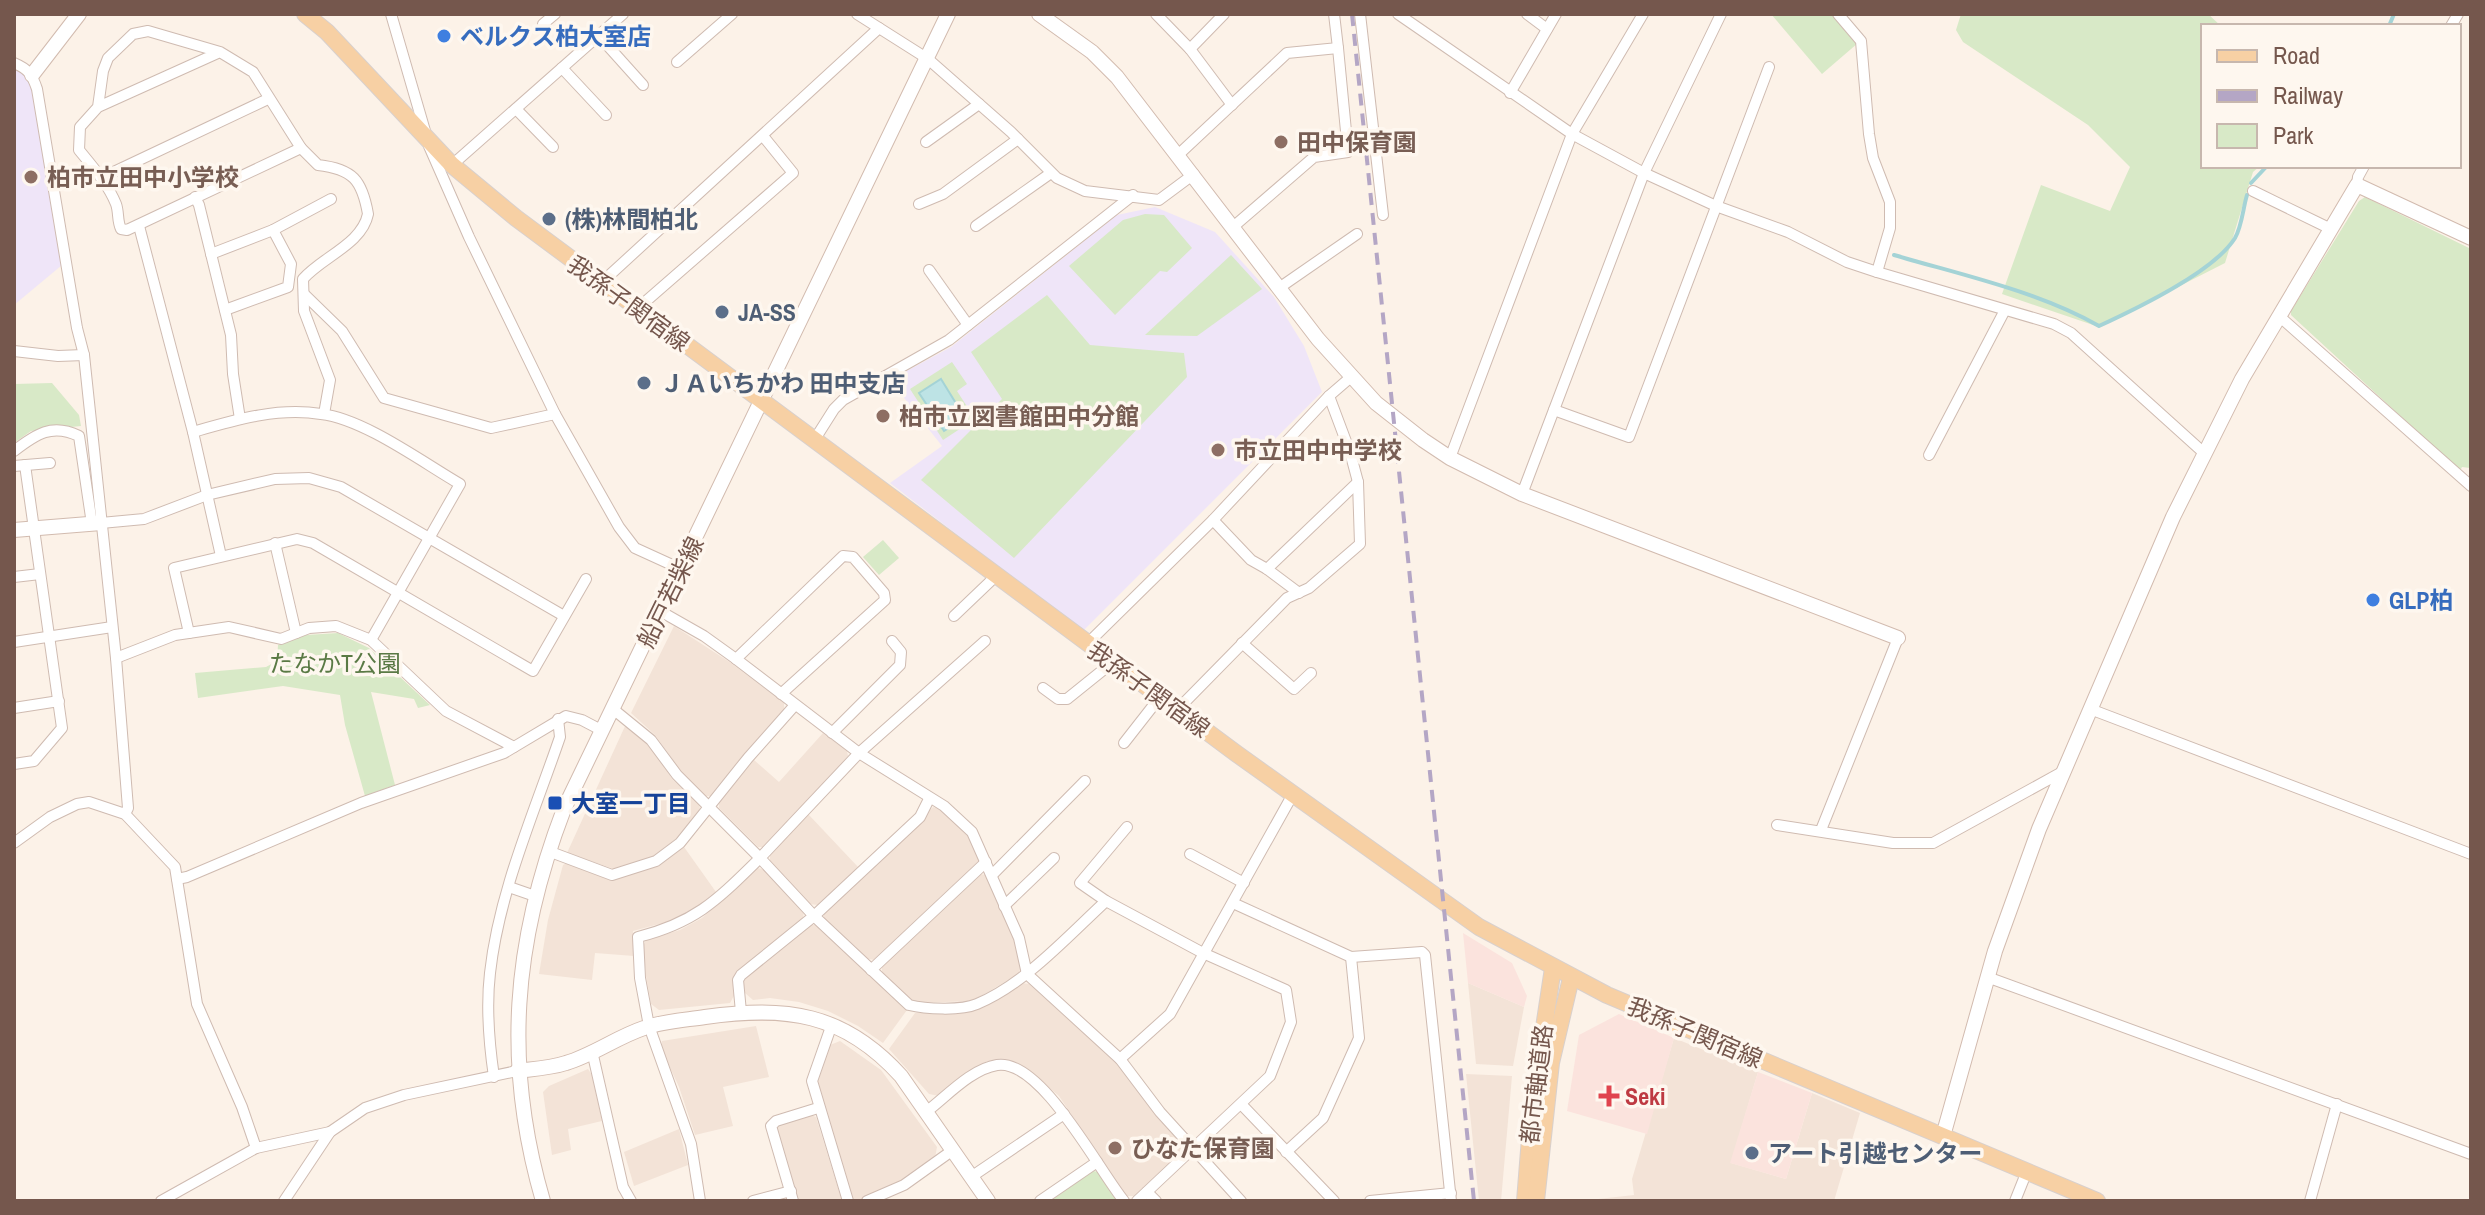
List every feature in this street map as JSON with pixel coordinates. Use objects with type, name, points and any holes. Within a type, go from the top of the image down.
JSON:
[{"type":"main road","name":"我孫子関宿線","points":[[305,14],[327,32],[452,165],[506,210],[1160,697],[1479,927],[1571,978],[2097,1201]]},
{"type":"main road","name":"都市軸道路","points":[[1525,1201],[1533,1100],[1553,968]]},
{"type":"main road","name":"都市軸道路","points":[[1536,1201],[1551,1063],[1571,978]]},
{"type":"street","points":[[32,75],[79,14]]},
{"type":"street","points":[[391,14],[427,140],[469,237],[555,414],[628,540],[645,554],[681,569]]},
{"type":"street","points":[[543,24],[555,14]]},
{"type":"street","points":[[452,165],[623,14]]},
{"type":"street","points":[[677,62],[732,14]]},
{"type":"street","points":[[857,14],[928,59],[1057,178],[1085,191],[1159,200],[1194,174]]},
{"type":"street","name":"船戸若柴線","points":[[543,1201],[526,1138],[517,1071],[516,1035],[522,959],[548,851],[564,809],[948,14]]},
{"type":"street","points":[[1039,14],[1092,52],[1141,106],[1351,377],[1404,426],[1450,458],[1522,494],[1898,638],[1821,830]]},
{"type":"street","points":[[1156,14],[1190,49],[1232,105]]},
{"type":"street","points":[[1190,49],[1224,14]]},
{"type":"street","points":[[1233,227],[1314,157],[1348,152],[1334,14]]},
{"type":"street","points":[[1360,14],[1383,215]]},
{"type":"street","points":[[1398,14],[1572,134],[1644,173],[1716,206],[1788,232],[1847,262],[2054,324],[2071,333],[2204,453]]},
{"type":"street","points":[[1527,14],[1547,29]]},
{"type":"street","points":[[1510,93],[1556,14]]},
{"type":"street","points":[[1450,458],[1572,134],[1643,14]]},
{"type":"street","points":[[1522,494],[1644,173],[1721,14]]},
{"type":"street","points":[[1838,14],[1861,41],[1871,146],[1890,202],[1890,228],[1877,272]]},
{"type":"street","points":[[601,283],[879,28]]},
{"type":"street","points":[[98,107],[108,58],[133,34],[148,31],[220,52],[253,72],[301,148],[318,165],[334,166],[359,183],[368,214],[355,238],[314,266],[303,279],[304,311],[330,380],[324,414]]},
{"type":"street","points":[[599,36],[643,85]]},
{"type":"street","points":[[1178,155],[1287,53],[1338,48]]},
{"type":"street","points":[[220,52],[98,107],[80,127],[79,150],[101,178],[116,205],[121,229],[139,226],[301,148]]},
{"type":"street","points":[[14,63],[32,75],[40,102],[84,355],[97,524]]},
{"type":"street","points":[[1554,410],[1629,437],[1769,67]]},
{"type":"street","points":[[562,68],[606,115]]},
{"type":"street","points":[[101,178],[268,99]]},
{"type":"street","points":[[926,142],[979,104]]},
{"type":"street","points":[[516,109],[553,147]]},
{"type":"street","points":[[637,309],[793,173],[763,136]]},
{"type":"street","points":[[919,204],[943,194],[1018,139]]},
{"type":"street","points":[[1943,1136],[1987,977],[2034,844],[2173,517],[2204,453],[2279,316],[2357,185],[2363,168]]},
{"type":"street","points":[[976,226],[1051,173]]},
{"type":"street","points":[[2357,185],[2471,238]]},
{"type":"street","points":[[2253,191],[2331,229]]},
{"type":"street","points":[[815,439],[843,400],[949,340],[1133,195]]},
{"type":"street","points":[[195,197],[231,335],[240,419]]},
{"type":"street","points":[[211,254],[273,230],[331,199]]},
{"type":"street","points":[[139,226],[193,432],[221,556]]},
{"type":"street","points":[[225,310],[288,287],[291,264],[273,230]]},
{"type":"street","points":[[1279,288],[1357,234]]},
{"type":"street","points":[[929,270],[968,325]]},
{"type":"street","points":[[304,294],[342,331],[384,398],[491,428],[555,414]]},
{"type":"street","points":[[1929,455],[2005,310]]},
{"type":"street","points":[[2279,316],[2470,482]]},
{"type":"street","points":[[14,351],[58,356],[84,355]]},
{"type":"street","points":[[1088,643],[1213,520],[1329,396],[1351,377]]},
{"type":"street","points":[[1178,709],[1287,598],[1309,588],[1360,544],[1358,482],[1329,396]]},
{"type":"street","points":[[193,432],[279,412],[324,414],[366,429],[460,484],[371,640]]},
{"type":"street","points":[[14,451],[35,434],[65,429],[79,436],[97,524],[116,658],[128,808],[125,814]]},
{"type":"street","points":[[14,764],[34,761],[62,728],[33,528],[20,466],[50,463]]},
{"type":"street","points":[[14,530],[144,519],[207,495],[275,479],[309,478],[341,487],[564,616]]},
{"type":"street","points":[[1267,569],[1358,482]]},
{"type":"street","points":[[1213,520],[1251,560],[1299,593]]},
{"type":"street","points":[[189,633],[174,568],[297,539],[313,543],[533,671],[586,579]]},
{"type":"street","points":[[275,543],[296,633]]},
{"type":"street","points":[[736,659],[843,556],[853,557],[884,593],[885,600],[781,694]]},
{"type":"street","points":[[14,577],[40,574]]},
{"type":"street","points":[[954,616],[998,574]]},
{"type":"street","points":[[660,611],[704,636],[859,753],[944,806],[972,832],[1019,938],[1027,974],[1120,1059],[1192,1149],[1241,1201]]},
{"type":"street","points":[[116,658],[145,645],[189,633],[229,627],[281,639],[309,628],[336,626],[371,640],[446,711],[514,747]]},
{"type":"street","points":[[14,642],[112,627]]},
{"type":"street","points":[[832,733],[900,665],[901,652],[892,641]]},
{"type":"street","points":[[700,1201],[691,1144],[649,1026],[640,978],[638,937],[665,930],[698,914],[760,858],[859,753],[985,641]]},
{"type":"street","points":[[1242,643],[1294,689],[1311,673]]},
{"type":"street","points":[[1043,688],[1058,699],[1067,699],[1113,662]]},
{"type":"street","points":[[1124,743],[1160,697]]},
{"type":"street","points":[[14,708],[59,701]]},
{"type":"street","points":[[548,851],[612,875],[656,861],[680,843],[795,705]]},
{"type":"street","points":[[613,709],[651,740],[677,775],[814,916],[909,1005],[920,1008],[977,1004],[1027,974],[1106,901]]},
{"type":"street","points":[[2090,709],[2471,854]]},
{"type":"street","points":[[177,879],[361,803],[504,753],[558,719],[572,716],[603,731]]},
{"type":"street","points":[[494,1077],[488,1027],[490,973],[509,887],[560,737],[558,719]]},
{"type":"street","points":[[1777,825],[1893,843],[1933,843],[2064,771]]},
{"type":"street","points":[[992,875],[1085,781]]},
{"type":"street","points":[[1120,1059],[1170,1014],[1293,794]]},
{"type":"street","points":[[741,1012],[738,980],[741,975],[814,916],[920,817],[929,799]]},
{"type":"street","points":[[14,843],[50,817],[84,802],[125,814],[175,867],[197,1004],[256,1148]]},
{"type":"street","points":[[1127,827],[1080,883],[1106,901],[1203,953],[1286,990],[1291,1022],[1270,1076],[1137,1201]]},
{"type":"street","points":[[1190,854],[1244,883]]},
{"type":"street","points":[[1004,906],[1054,858]]},
{"type":"street","points":[[871,970],[986,862]]},
{"type":"street","points":[[509,887],[535,896]]},
{"type":"street","points":[[1233,903],[1351,957],[1417,951],[1425,955],[1451,1197],[1370,1201]]},
{"type":"street","points":[[1286,1152],[1323,1118],[1359,1038],[1351,957]]},
{"type":"street","points":[[1987,977],[2471,1154]]},
{"type":"street","points":[[284,1201],[330,1132],[365,1108],[404,1095],[566,1063],[649,1026],[741,1012],[781,1012],[832,1024],[888,1062],[988,1201]]},
{"type":"street","points":[[832,1024],[812,1074],[818,1108],[848,1201]]},
{"type":"street","points":[[592,1051],[623,1187],[631,1201]]},
{"type":"street","points":[[926,1112],[982,1070],[1000,1064],[1020,1070],[1055,1101],[1124,1201]]},
{"type":"street","points":[[1241,1104],[1334,1201]]},
{"type":"street","points":[[2310,1201],[2337,1104]]},
{"type":"street","points":[[753,1201],[792,1196],[771,1126],[776,1121],[818,1108]]},
{"type":"street","points":[[971,1177],[1064,1114]]},
{"type":"street","points":[[161,1201],[256,1148],[330,1132]]},
{"type":"street","points":[[867,1201],[904,1185],[953,1150]]},
{"type":"street","points":[[1040,1201],[1097,1162]]},
{"type":"street","points":[[2015,1201],[2027,1171]]},
{"type":"street","points":[[1147,1192],[1156,1201]]},
{"type":"shaded area","name":"柏市立田中小学校","points":[[14,68],[28,77],[32,90],[62,265],[14,305]]},
{"type":"shaded area","points":[[1155,207],[1215,232],[1274,297],[1304,346],[1322,392],[1083,631],[890,483],[942,446],[890,380],[951,347],[1117,215]]},
{"type":"shaded area","points":[[674,626],[784,703],[784,710],[712,796],[704,796],[655,735],[631,713]]},
{"type":"shaded area","points":[[626,724],[648,743],[673,780],[699,803],[700,809],[678,837],[653,857],[614,869],[567,853]]},
{"type":"shaded area","points":[[823,733],[847,751],[848,756],[764,847],[758,847],[719,808],[719,803],[754,760],[779,782]]},
{"type":"shaded area","points":[[933,807],[967,834],[980,856],[978,862],[875,960],[868,959],[824,919],[824,913]]},
{"type":"shaded area","points":[[808,814],[858,867],[818,905],[809,904],[770,862],[770,855]]},
{"type":"shaded area","points":[[684,847],[716,892],[709,899],[674,920],[633,931],[634,956],[595,953],[592,980],[539,974],[548,920],[563,865],[567,863],[612,880],[657,866]]},
{"type":"shaded area","points":[[757,868],[763,869],[804,912],[803,918],[738,971],[735,994],[730,1003],[659,1010],[651,1004],[643,946],[646,940],[680,930],[702,918]]},
{"type":"shaded area","points":[[980,874],[986,875],[1016,941],[1021,968],[1018,974],[973,1001],[912,1001],[882,973],[882,966]]},
{"type":"shaded area","points":[[810,925],[816,925],[907,1010],[883,1043],[828,1011],[799,1002],[770,998],[753,1000],[745,993],[745,978]]},
{"type":"shaded area","points":[[1463,933],[1512,963],[1527,996],[1524,1007],[1468,983]]},
{"type":"shaded area","points":[[1022,983],[1029,984],[1121,1067],[1182,1146],[1182,1152],[1134,1196],[1126,1196],[1059,1096],[1025,1068],[1005,1060],[987,1061],[939,1096],[929,1094],[889,1049],[915,1013],[973,1011]]},
{"type":"shaded area","points":[[1468,983],[1524,1007],[1513,1066],[1476,1064]]},
{"type":"shaded area","points":[[1619,1014],[1674,1038],[1647,1134],[1567,1111],[1579,1035]]},
{"type":"shaded area","points":[[756,1026],[769,1077],[723,1087],[733,1126],[695,1135],[679,1087],[661,1048],[662,1041]]},
{"type":"shaded area","points":[[1674,1038],[1758,1072],[1731,1163],[1786,1179],[1812,1093],[1860,1113],[1834,1201],[1580,1201],[1634,1195],[1632,1179]]},
{"type":"shaded area","points":[[840,1041],[881,1070],[937,1147],[935,1158],[895,1184],[857,1201],[852,1198],[817,1088],[816,1077],[830,1045]]},
{"type":"shaded area","points":[[588,1069],[602,1121],[568,1129],[571,1150],[552,1155],[543,1092],[549,1086]]},
{"type":"shaded area","points":[[1758,1072],[1812,1093],[1786,1179],[1730,1163]]},
{"type":"shaded area","points":[[1466,1074],[1512,1076],[1501,1201],[1479,1201]]},
{"type":"shaded area","points":[[811,1115],[816,1117],[842,1201],[798,1201],[775,1130],[778,1125]]},
{"type":"shaded area","points":[[679,1129],[688,1165],[634,1186],[624,1152]]},
{"type":"green space","points":[[1771,14],[1833,14],[1858,43],[1822,74]]},
{"type":"green space","points":[[1961,14],[2208,14],[2219,24],[2201,24],[2201,168],[2258,168],[2253,172],[2225,263],[2099,327],[2002,294],[2041,185],[2110,211],[2130,167],[2088,125],[1963,42],[1956,30]]},
{"type":"green space","points":[[2365,197],[2471,249],[2470,468],[2462,467],[2460,471],[2291,315],[2359,201]]},
{"type":"green space","points":[[1145,214],[1164,215],[1192,248],[1167,272],[1160,271],[1115,315],[1069,266],[1123,220]]},
{"type":"green space","points":[[1231,255],[1262,289],[1197,336],[1145,335]]},
{"type":"green space","points":[[1047,295],[1090,345],[1184,353],[1187,377],[1014,558],[921,480],[1002,399],[971,352]]},
{"type":"green space","points":[[952,362],[967,384],[957,391],[975,419],[943,440],[910,389]]},
{"type":"green space","points":[[52,383],[79,415],[81,426],[31,431],[14,443],[14,384]]},
{"type":"green space","points":[[883,540],[899,558],[879,575],[863,557]]},
{"type":"green space","name":"たなかT公園","points":[[338,633],[369,648],[430,705],[418,708],[414,699],[371,692],[395,785],[365,796],[340,695],[283,686],[198,698],[195,673],[266,667],[277,661],[278,645],[306,635]]},
{"type":"green space","points":[[1093,1171],[1099,1172],[1119,1201],[1050,1201]]},
{"type":"water","points":[[941,379],[965,418],[944,431],[919,393]]},
{"type":"waterway","points":[[2390,24],[2394,14]]},
{"type":"waterway","points":[[2251,183],[2265,168]]},
{"type":"waterway","points":[[1894,255],[2025,293],[2099,326],[2173,288],[2225,251],[2241,223],[2247,195]]},
{"type":"railway","points":[[1352,14],[1474,1201]]},
{"type":"place","name":"ベルクス柏大室店","points":[[444,36]]},
{"type":"place","name":"田中保育園","points":[[1281,142]]},
{"type":"place","name":"柏市立田中小学校","points":[[31,177]]},
{"type":"place","name":"(株)林間柏北","points":[[549,219]]},
{"type":"place","name":"JA-SS","points":[[722,312]]},
{"type":"place","name":"ＪＡいちかわ 田中支店","points":[[644,383]]},
{"type":"place","name":"柏市立図書館田中分館","points":[[883,416]]},
{"type":"place","name":"市立田中中学校","points":[[1218,450]]},
{"type":"place","name":"GLP柏","points":[[2373,600]]},
{"type":"place","name":"大室一丁目","points":[[555,803]]},
{"type":"place","name":"Seki","points":[[1609,1096]]},
{"type":"place","name":"ひなた保育園","points":[[1115,1148]]},
{"type":"place","name":"アート引越センター","points":[[1752,1153]]}]
